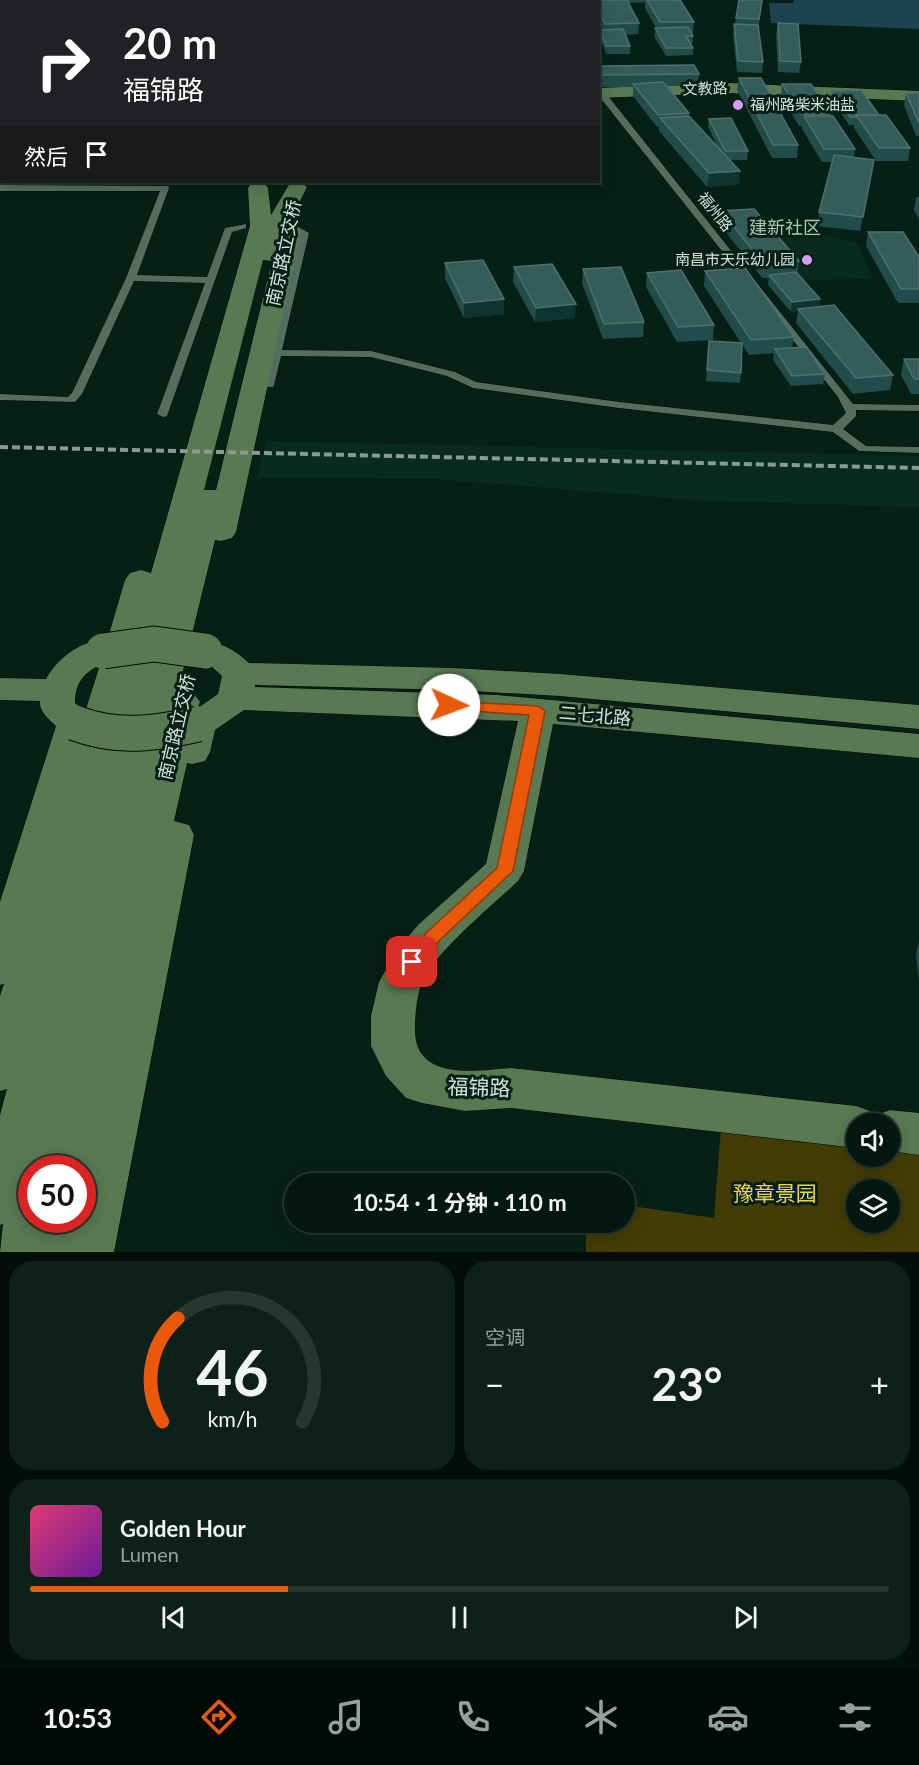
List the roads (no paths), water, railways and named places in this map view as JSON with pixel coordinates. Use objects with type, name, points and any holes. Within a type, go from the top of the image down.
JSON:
[{"type":"main road","name":"文教路","points":[[600,93],[729,87],[919,96]]},
{"type":"main road","name":"南京路立交桥","points":[[79,1155],[291,226],[298,184]]},
{"type":"main road","name":"南京路立交桥","points":[[44,1155],[278,224],[298,184]]},
{"type":"main road","name":"南京路立交桥","points":[[0,1072],[243,226],[259,185]]},
{"type":"main road","name":"南京路立交桥","points":[[0,1203],[154,618],[261,226],[259,185]]},
{"type":"main road","points":[[123,645],[189,646],[221,656],[237,686],[222,710],[198,724],[160,733],[99,732],[75,723],[57,706],[57,690],[70,668],[90,656],[123,645]]},
{"type":"main road","name":"二七北路","points":[[237,686],[453,679],[560,685],[919,717]]},
{"type":"main road","name":"二七北路","points":[[237,686],[497,707],[919,746]]},
{"type":"main road","points":[[0,689],[57,690]]},
{"type":"main road","name":"福锦路","points":[[538,711],[504,871],[433,936],[412,962],[400,982],[393,1016],[393,1046],[402,1063],[422,1084],[465,1091],[511,1088],[846,1126]]},
{"type":"main road","points":[[0,968],[75,723]]},
{"type":"main road","points":[[89,1252],[198,724]]},
{"type":"main road","points":[[900,1132],[919,1134]]},
{"type":"main road","points":[[20,1252],[25,1233]]},
{"type":"main road","points":[[57,1252],[61,1233]]},
{"type":"lane","name":"福州路","points":[[600,93],[843,396],[849,407]]},
{"type":"lane","points":[[0,188],[165,188],[131,278],[77,394],[71,400],[0,397]]},
{"type":"lane","points":[[163,414],[228,230],[243,226]]},
{"type":"lane","points":[[269,385],[304,233],[291,226]]},
{"type":"lane","points":[[131,278],[210,280]]},
{"type":"lane","points":[[277,352],[371,354],[451,374],[473,385],[619,405],[836,429],[863,449],[919,450]]},
{"type":"lane","points":[[836,429],[852,414],[849,407],[919,408]]},
{"type":"water","points":[[794,0],[919,0],[919,29],[771,23],[769,3],[793,3]]},
{"type":"railway","points":[[0,447],[919,468]]},
{"type":"place","name":"福州路柴米油盐","points":[[738,105]]},
{"type":"place","name":"南昌市天乐幼儿园","points":[[807,260]]},
{"type":"district","name":"建新社区","points":[[785,228]]},
{"type":"park label","name":"豫章景园","points":[[775,1194]]}]
